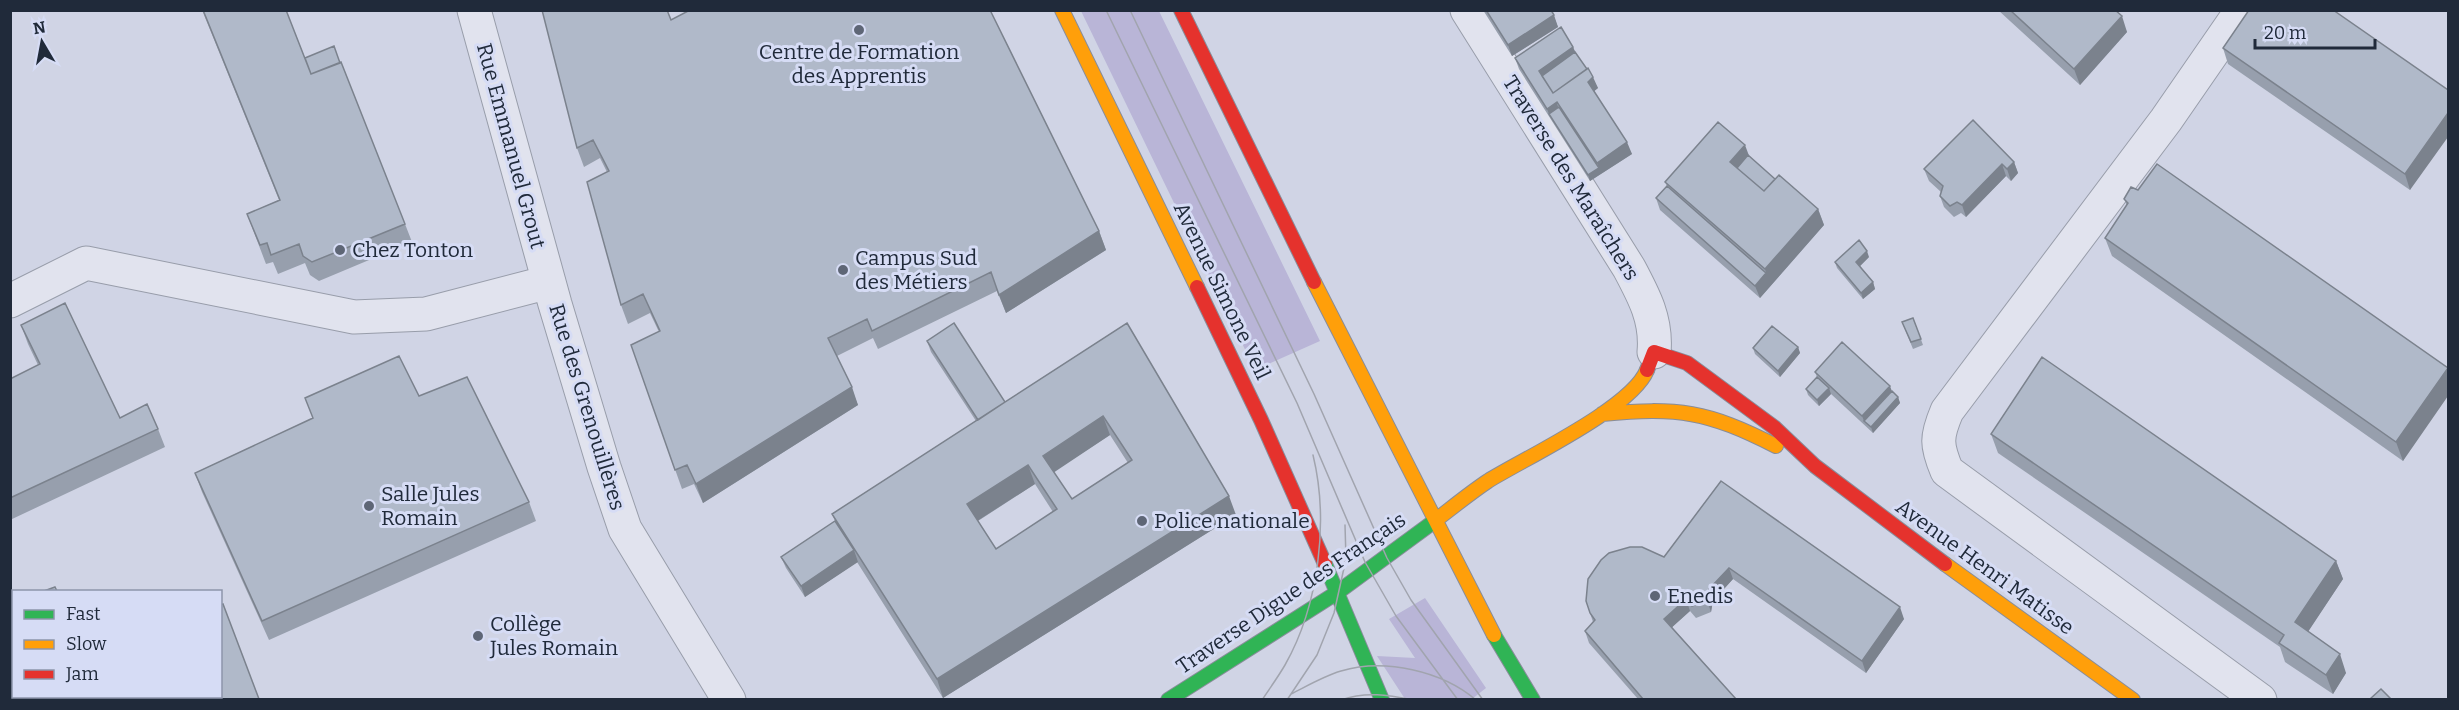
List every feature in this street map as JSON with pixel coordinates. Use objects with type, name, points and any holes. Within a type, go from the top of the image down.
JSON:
[{"type":"main road","name":"Avenue Simone Veil","points":[[1062,10],[1261,420],[1338,592],[1366,666],[1382,699]]},
{"type":"main road","points":[[1180,10],[1359,373],[1495,636],[1533,699]]},
{"type":"main road","name":"Avenue Henri Matisse","points":[[1436,520],[1504,471],[1602,414],[1629,394],[1644,377],[1654,352],[1687,363],[1775,428],[1815,466],[1892,526],[2133,699]]},
{"type":"main road","name":"Avenue Henri Matisse","points":[[1602,414],[1672,410],[1706,416],[1745,431],[1815,466]]},
{"type":"main road","name":"Traverse Digue des Français","points":[[1168,699],[1338,592],[1436,520]]},
{"type":"street","name":"Rue Emmanuel Grout","points":[[474,10],[549,282]]},
{"type":"street","name":"Traverse des Maraîchers","points":[[1467,10],[1629,268],[1650,314],[1656,334],[1654,352]]},
{"type":"street","points":[[2242,10],[2166,120],[1947,411],[1938,433],[1938,451],[1947,471],[2260,699]]},
{"type":"street","name":"Rue des Grenouillères","points":[[10,301],[86,263],[354,317],[426,314],[549,282],[604,467],[626,528],[729,699]]},
{"type":"shaded area","points":[[1081,11],[1159,11],[1320,341],[1255,370]]},
{"type":"shaded area","points":[[1425,598],[1486,688],[1472,699],[1405,699],[1377,656],[1415,658],[1389,619]]},
{"type":"building","points":[[203,10],[286,10],[311,74],[341,62],[405,224],[312,262],[303,256],[299,244],[271,255],[267,243],[260,245],[247,214],[280,200]]},
{"type":"building","name":"Campus Sud des Métiers","points":[[542,10],[667,10],[671,20],[690,10],[990,10],[1099,231],[999,295],[991,272],[872,331],[867,319],[828,338],[852,387],[696,484],[687,465],[675,470],[631,345],[660,331],[643,294],[621,305],[587,182],[609,171],[593,140],[577,148]]},
{"type":"building","points":[[1486,10],[1551,10],[1554,15],[1508,45]]},
{"type":"building","points":[[2010,10],[2115,10],[2122,16],[2074,69]]},
{"type":"building","points":[[2249,10],[2333,10],[2448,90],[2448,113],[2405,174],[2223,48]]},
{"type":"building","points":[[1561,27],[1573,47],[1539,71],[1553,93],[1588,68],[1593,77],[1588,82],[1627,142],[1597,163],[1557,102],[1547,109],[1515,58]]},
{"type":"building","points":[[334,46],[340,63],[311,74],[305,58]]},
{"type":"building","points":[[1575,52],[1587,69],[1553,93],[1542,76]]},
{"type":"building","points":[[1559,107],[1599,168],[1588,175],[1549,114]]},
{"type":"building","points":[[1973,120],[2014,162],[2007,169],[2002,164],[1962,205],[1957,202],[1950,206],[1940,196],[1943,186],[1924,169]]},
{"type":"building","points":[[1718,122],[1745,145],[1730,162],[1764,191],[1779,175],[1818,209],[1765,269],[1665,182]]},
{"type":"building","points":[[1748,155],[1775,179],[1764,191],[1737,168]]},
{"type":"building","points":[[2157,164],[2448,368],[2396,442],[2105,238],[2128,203],[2124,199],[2131,187],[2138,190]]},
{"type":"building","points":[[1667,186],[1766,273],[1755,286],[1656,198]]},
{"type":"building","points":[[1859,240],[1867,251],[1856,262],[1873,282],[1861,293],[1835,262]]},
{"type":"building","points":[[65,303],[120,418],[147,404],[158,429],[10,498],[10,379],[40,364],[21,325]]},
{"type":"building","points":[[1913,318],[1921,339],[1911,342],[1902,322]]},
{"type":"building","points":[[954,323],[1005,402],[978,420],[927,341]]},
{"type":"building","name":"Police nationale","points":[[1127,323],[1229,496],[937,679],[832,514]],"holes":[[[1103,416],[1132,460],[1072,499],[1043,456]],[[1028,465],[1057,509],[996,549],[967,504]]]},
{"type":"building","points":[[1772,326],[1798,347],[1778,371],[1753,348]]},
{"type":"building","points":[[1842,342],[1890,386],[1862,416],[1815,372]]},
{"type":"building","name":"Salle Jules Romain","points":[[399,356],[419,396],[467,377],[529,502],[262,621],[195,473],[313,418],[305,398]]},
{"type":"building","points":[[2042,357],[2336,561],[2295,622],[2340,654],[2326,675],[2279,643],[2284,635],[1991,434]]},
{"type":"building","points":[[1817,377],[1829,388],[1817,400],[1806,389]]},
{"type":"building","points":[[1892,391],[1898,397],[1871,427],[1864,421]]},
{"type":"building","name":"Enedis","points":[[1721,481],[1900,607],[1862,661],[1729,568],[1709,589],[1707,600],[1692,606],[1686,599],[1664,619],[1736,699],[1643,699],[1585,631],[1595,620],[1586,601],[1588,579],[1601,560],[1609,553],[1630,547],[1642,547],[1664,557]]},
{"type":"building","points":[[835,521],[854,550],[801,586],[781,557]]},
{"type":"building","points":[[10,604],[12,604],[12,698],[222,698],[223,604],[259,699],[10,699]]},
{"type":"building","points":[[2381,689],[2391,699],[2370,699]]},
{"type":"tram line","points":[[1106,10],[1297,403],[1365,562],[1396,616],[1458,700]]},
{"type":"tram line","points":[[1130,10],[1314,394],[1387,558],[1411,600],[1483,700]]},
{"type":"tram line","points":[[1262,700],[1285,665],[1297,641],[1313,590],[1320,535],[1318,481],[1313,455]]},
{"type":"tram line","points":[[1287,700],[1317,655],[1334,613],[1346,559],[1345,525]]},
{"type":"tram line","points":[[1291,694],[1341,671],[1376,666],[1394,667],[1430,675],[1447,681],[1476,700]]},
{"type":"tram line","points":[[1341,700],[1368,695],[1386,695],[1414,700]]},
{"type":"traffic: fast","points":[[1168,700],[1338,592],[1436,520]]},
{"type":"traffic: fast","points":[[1325,564],[1382,700]]},
{"type":"traffic: fast","points":[[1494,635],[1533,700]]},
{"type":"traffic: slow","points":[[1062,10],[1197,287]]},
{"type":"traffic: slow","points":[[1314,282],[1494,635]]},
{"type":"traffic: slow","points":[[1436,520],[1488,481],[1600,416],[1637,385],[1647,370]]},
{"type":"traffic: slow","points":[[1602,414],[1652,411],[1692,414],[1731,425],[1776,446]]},
{"type":"traffic: slow","points":[[1945,564],[2133,700]]},
{"type":"traffic: jam","points":[[1181,10],[1314,282]]},
{"type":"traffic: jam","points":[[1197,287],[1261,420],[1325,564]]},
{"type":"traffic: jam","points":[[1647,370],[1654,352],[1687,363],[1775,428],[1815,466],[1945,564]]},
{"type":"place","name":"Centre de Formation des Apprentis","points":[[859,30]]},
{"type":"place","name":"Chez Tonton","points":[[340,250]]},
{"type":"place","name":"Campus Sud des Métiers","points":[[843,270]]},
{"type":"place","name":"Salle Jules Romain","points":[[369,506]]},
{"type":"place","name":"Police nationale","points":[[1142,521]]},
{"type":"place","name":"Enedis","points":[[1655,596]]},
{"type":"place","name":"Collège Jules Romain","points":[[478,636]]}]
